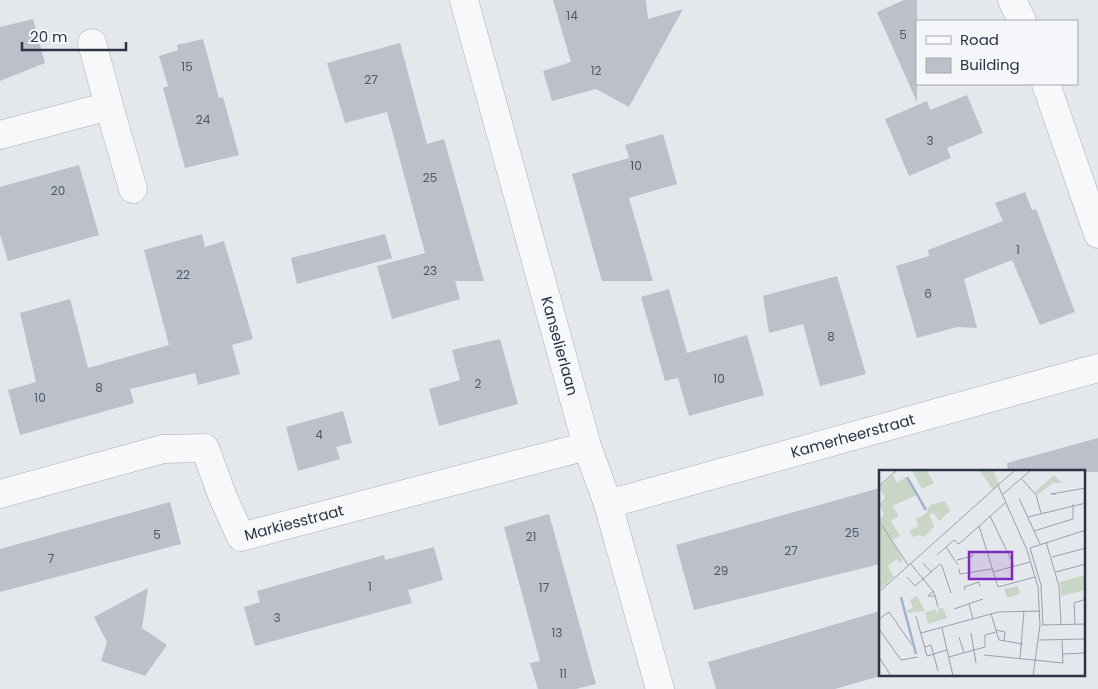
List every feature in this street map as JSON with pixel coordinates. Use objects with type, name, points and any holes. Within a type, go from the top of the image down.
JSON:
[{"type":"street","name":"Kanselierlaan","points":[[464,0],[587,446],[608,504],[660,689]]},
{"type":"street","points":[[1012,0],[1022,20]]},
{"type":"street","points":[[92,43],[108,106],[133,189]]},
{"type":"street","points":[[1046,85],[1098,234]]},
{"type":"street","points":[[0,136],[108,106]]},
{"type":"street","name":"Kamerheerstraat","points":[[608,504],[1098,368]]},
{"type":"street","name":"Markiesstraat","points":[[0,494],[163,449],[206,448],[222,495],[241,537],[587,446]]},
{"type":"building","points":[[553,0],[646,0],[648,19],[683,9],[629,107],[596,89],[552,101],[543,71],[571,62]]},
{"type":"building","points":[[904,0],[917,0],[917,102],[877,12]]},
{"type":"building","points":[[33,19],[45,63],[0,81],[0,27]]},
{"type":"building","points":[[203,39],[219,98],[223,97],[239,155],[185,168],[163,88],[168,86],[159,56],[178,50],[177,45]]},
{"type":"building","points":[[400,43],[427,144],[444,139],[484,281],[455,281],[460,299],[392,319],[377,266],[425,253],[387,112],[345,123],[327,63]]},
{"type":"building","points":[[967,95],[983,133],[947,148],[951,158],[909,176],[885,119],[927,101],[930,110]]},
{"type":"building","points":[[663,134],[677,184],[629,198],[653,281],[602,281],[572,174],[629,158],[625,145]]},
{"type":"building","points":[[79,165],[99,235],[8,261],[0,234],[0,187]]},
{"type":"building","points":[[1025,192],[1032,210],[1036,209],[1075,312],[1040,325],[1012,260],[964,279],[977,328],[957,327],[917,338],[896,266],[929,256],[928,250],[1003,221],[995,203]]},
{"type":"building","points":[[202,234],[205,247],[224,241],[253,339],[232,345],[240,374],[198,385],[195,373],[130,389],[134,403],[20,435],[8,390],[36,382],[20,313],[70,299],[88,368],[169,345],[144,250]]},
{"type":"building","points":[[385,234],[392,258],[297,284],[291,258]]},
{"type":"building","points":[[837,276],[866,374],[820,386],[803,324],[769,333],[763,296]]},
{"type":"building","points":[[669,289],[687,353],[747,335],[764,395],[689,416],[678,378],[665,381],[641,297]]},
{"type":"building","points":[[500,339],[518,404],[439,426],[429,389],[460,380],[452,350]]},
{"type":"building","points":[[343,411],[352,443],[336,447],[340,459],[298,471],[286,427]]},
{"type":"building","points":[[1098,438],[1098,472],[1086,472],[1086,470],[1008,470],[1007,463]]},
{"type":"building","points":[[879,488],[879,564],[694,610],[676,545]]},
{"type":"building","points":[[170,502],[181,544],[0,592],[0,549]]},
{"type":"building","points":[[549,514],[596,684],[576,689],[538,689],[530,663],[540,661],[504,527]]},
{"type":"building","points":[[434,547],[443,580],[408,590],[412,603],[255,646],[244,607],[260,602],[257,591],[384,555],[385,560]]},
{"type":"building","points":[[148,588],[142,628],[167,645],[145,676],[101,661],[107,642],[94,617]]},
{"type":"building","points":[[879,611],[880,676],[835,689],[716,689],[708,662]]}]
